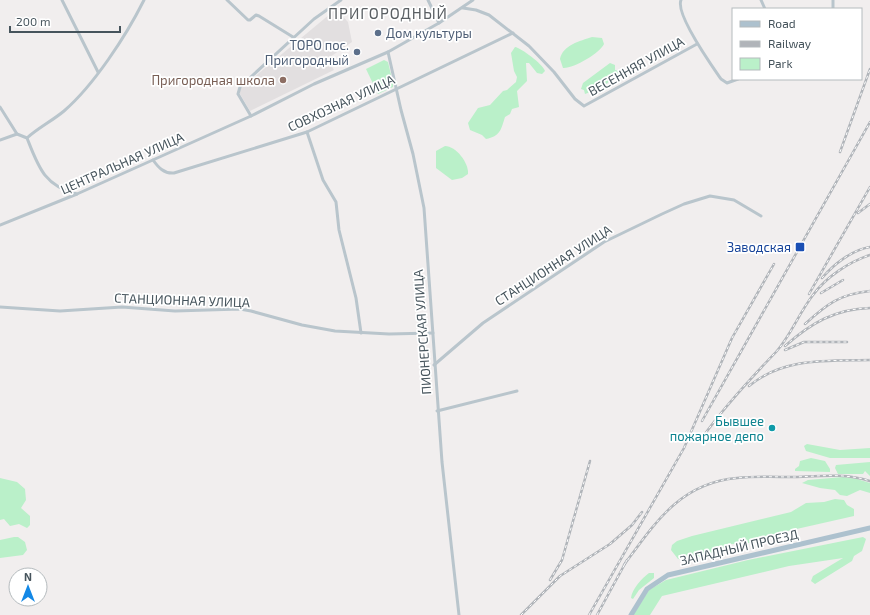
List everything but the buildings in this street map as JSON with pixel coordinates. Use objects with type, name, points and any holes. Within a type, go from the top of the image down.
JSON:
[{"type":"main road","name":"ЗАПАДНЫЙ ПРОЕЗД","points":[[631,615],[647,589],[661,578],[672,574],[870,528]]},
{"type":"street","points":[[62,0],[98,72]]},
{"type":"street","points":[[26,138],[70,105],[98,72],[133,22],[144,0]]},
{"type":"street","points":[[227,0],[248,20],[256,15],[259,16],[293,37]]},
{"type":"street","points":[[251,116],[238,94],[240,87],[293,37],[314,19],[341,0]]},
{"type":"street","points":[[428,0],[439,23]]},
{"type":"street","name":"ЦЕНТРАЛЬНАЯ УЛИЦА","points":[[0,226],[77,194],[251,116],[314,84],[388,52],[439,23],[473,0]]},
{"type":"street","points":[[681,0],[680,9],[697,44],[724,82],[735,80]]},
{"type":"street","points":[[463,8],[485,13],[513,33]]},
{"type":"street","name":"ВЕСЕННЯЯ УЛИЦА","points":[[513,33],[538,54],[574,99],[584,106],[697,44]]},
{"type":"street","name":"СОВХОЗНАЯ УЛИЦА","points":[[152,160],[168,174],[174,173],[307,132],[513,33]]},
{"type":"street","name":"ПИОНЕРСКАЯ УЛИЦА","points":[[388,52],[401,110],[414,154],[424,208],[434,365],[459,615]]},
{"type":"street","points":[[0,107],[17,134],[26,138],[38,166],[48,179],[62,189],[77,194]]},
{"type":"street","points":[[307,132],[323,180],[336,202],[339,230],[356,298],[361,333]]},
{"type":"street","points":[[0,140],[17,134]]},
{"type":"street","name":"СТАНЦИОННАЯ УЛИЦА","points":[[434,365],[483,323],[604,242],[662,214],[684,204],[710,196],[734,200],[761,216]]},
{"type":"street","name":"СТАНЦИОННАЯ УЛИЦА","points":[[0,307],[60,311],[122,307],[175,311],[240,309],[302,325],[335,331],[361,333],[433,333]]},
{"type":"street","points":[[438,411],[517,391]]},
{"type":"shaded area","name":"Пригородная школа","points":[[336,9],[348,22],[352,42],[327,59],[334,70],[250,111],[240,94],[240,89]]},
{"type":"green space","points":[[592,37],[602,38],[604,44],[602,48],[592,56],[579,63],[563,68],[560,59],[565,50],[573,44]]},
{"type":"green space","points":[[515,47],[532,57],[545,71],[542,74],[537,73],[529,63],[526,63],[527,81],[517,91],[519,107],[512,109],[510,114],[505,117],[501,129],[497,134],[486,139],[482,135],[470,130],[468,123],[478,108],[490,105],[503,91],[507,90],[516,82],[517,77],[514,71],[511,53]]},
{"type":"green space","points":[[384,60],[388,62],[393,87],[378,94],[366,69]]},
{"type":"green space","points":[[610,63],[615,65],[615,70],[619,71],[619,74],[601,88],[585,94],[584,90],[581,89],[583,83]]},
{"type":"green space","points":[[445,146],[453,149],[464,160],[468,174],[462,178],[452,180],[436,168],[436,151]]},
{"type":"green space","points":[[807,444],[840,450],[870,448],[870,458],[830,458],[806,451],[804,446]]},
{"type":"green space","points":[[811,458],[825,461],[830,469],[830,472],[795,471],[795,469],[799,466],[800,461]]},
{"type":"green space","points":[[870,462],[870,476],[865,471],[863,474],[838,474],[835,468],[836,465]]},
{"type":"green space","points":[[843,477],[870,483],[870,493],[860,490],[847,496],[840,495],[835,490],[802,483],[808,480]]},
{"type":"green space","points":[[0,478],[17,482],[25,489],[26,500],[21,508],[30,516],[30,525],[27,528],[19,524],[10,526],[4,519],[0,520]]},
{"type":"green space","points":[[835,499],[844,500],[847,505],[854,509],[854,516],[770,535],[749,543],[732,544],[706,555],[687,560],[678,559],[671,550],[672,545],[677,541],[692,536],[791,512],[806,503],[824,502]]},
{"type":"green space","points":[[18,537],[25,542],[27,550],[23,555],[0,558],[0,540]]},
{"type":"green space","points":[[863,537],[866,539],[862,551],[854,556],[852,561],[815,584],[811,581],[813,576],[843,558],[789,566],[662,596],[650,615],[633,615],[649,590],[666,580],[748,560]]},
{"type":"green space","points":[[649,573],[654,573],[654,578],[639,590],[633,599],[631,598],[633,591],[638,584]]},
{"type":"railway","points":[[840,152],[870,69]]},
{"type":"railway","points":[[702,421],[870,122]]},
{"type":"railway","points":[[809,294],[870,187]]},
{"type":"railway","points":[[858,213],[870,204]]},
{"type":"railway","points":[[822,278],[850,254],[870,247]]},
{"type":"railway","points":[[702,438],[728,404],[776,352],[818,288],[838,271],[870,255]]},
{"type":"railway","points":[[589,615],[684,448],[732,338],[774,264]]},
{"type":"railway","points":[[821,293],[843,280]]},
{"type":"railway","points":[[805,324],[834,301],[859,292],[870,291]]},
{"type":"railway","points":[[785,346],[804,330],[835,314],[857,309],[870,308]]},
{"type":"railway","points":[[785,350],[804,342],[847,342]]},
{"type":"railway","points":[[749,386],[777,370],[792,365],[822,361],[870,360]]},
{"type":"railway","points":[[550,580],[562,560],[590,461]]},
{"type":"railway","points":[[624,565],[658,520],[671,508],[684,497],[717,481],[751,477],[833,476],[861,478],[870,481]]},
{"type":"railway","points":[[521,615],[560,576],[610,544],[632,525],[642,512]]},
{"type":"railway","points":[[597,615],[627,560]]},
{"type":"place","name":"Дом культуры","points":[[378,33]]},
{"type":"place","name":"ТОРО пос. Пригородный","points":[[357,52]]},
{"type":"place","name":"Пригородная школа","points":[[283,80]]},
{"type":"place","name":"Заводская","points":[[800,247]]},
{"type":"place","name":"Бывшее пожарное депо","points":[[772,428]]},
{"type":"district","name":"ПРИГОРОДНЫЙ","points":[[388,14]]}]
